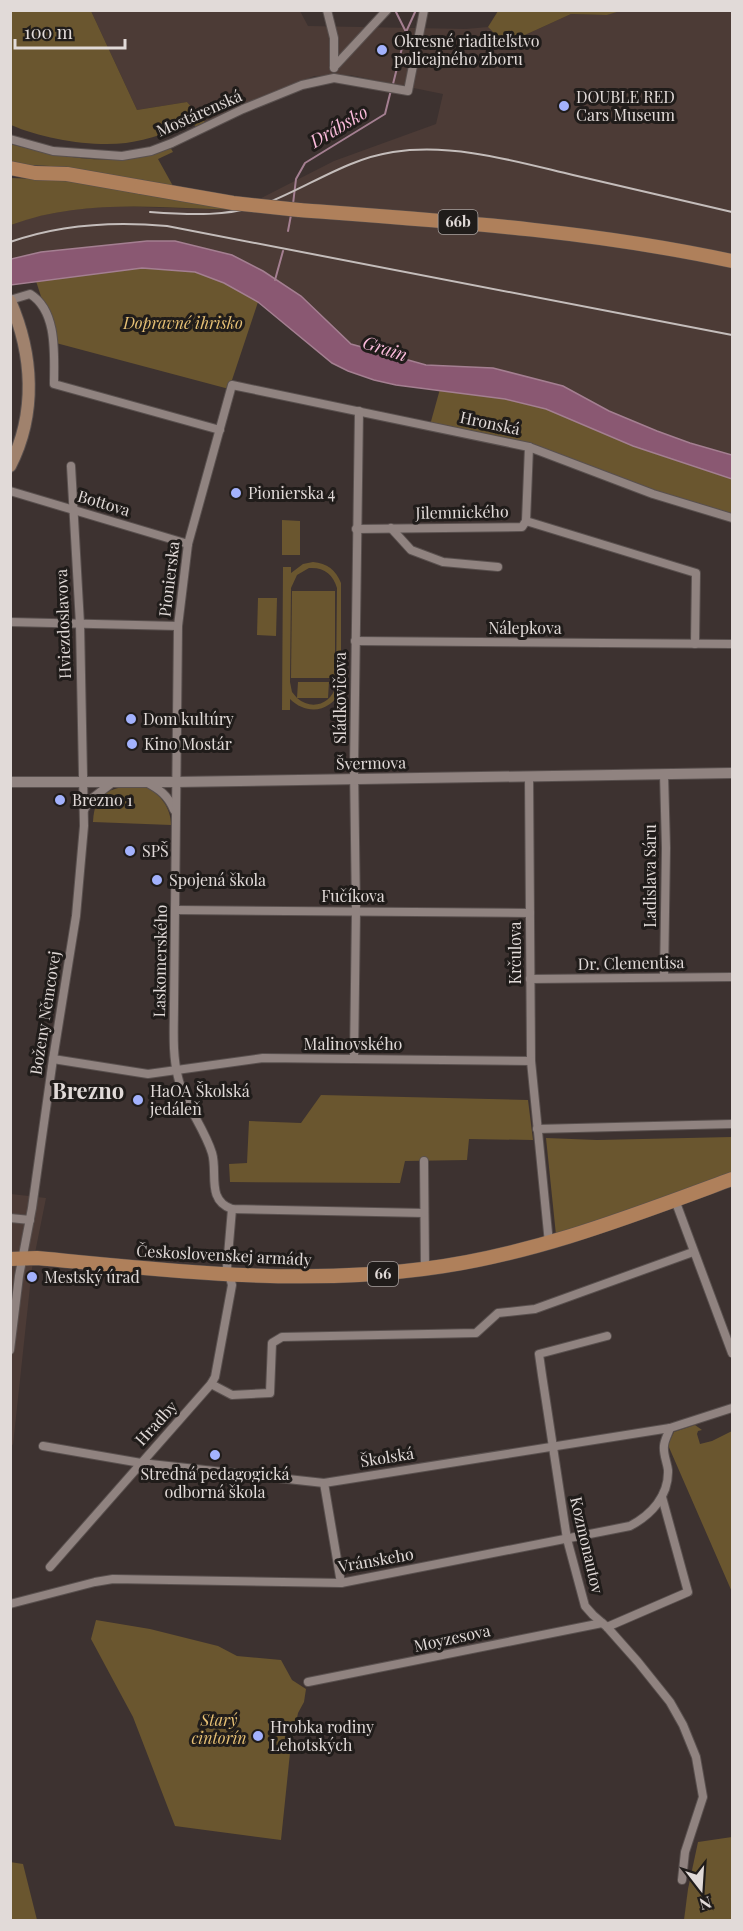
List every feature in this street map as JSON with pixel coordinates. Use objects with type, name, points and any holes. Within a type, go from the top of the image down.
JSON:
[{"type":"main road","name":"66b","points":[[10,168],[35,173]]},
{"type":"main road","name":"66b","points":[[10,175],[67,174],[232,203],[576,233],[732,261]]},
{"type":"main road","points":[[10,301],[26,351],[29,378],[25,427],[10,466]]},
{"type":"main road","name":"Československej armády","points":[[16,1258],[229,1275],[323,1277],[425,1269],[472,1261],[549,1243],[732,1179]]},
{"type":"street","points":[[327,10],[334,38],[334,78]]},
{"type":"street","points":[[334,67],[387,10]]},
{"type":"street","name":"Mostárenská","points":[[10,139],[53,151],[104,156],[132,154],[151,151],[172,143],[243,109],[302,85],[334,78],[408,91],[424,10]]},
{"type":"street","points":[[10,301],[30,294],[44,309],[51,327],[54,384],[220,430]]},
{"type":"street","name":"Pionierska","points":[[176,782],[178,626],[188,544],[232,385]]},
{"type":"street","name":"Hronská","points":[[232,385],[529,447],[653,494],[732,518]]},
{"type":"street","name":"Sládkovičova","points":[[354,1058],[355,641],[359,411]]},
{"type":"street","name":"Jilemnického","points":[[356,529],[522,526],[526,520],[529,447]]},
{"type":"street","name":"Hviezdoslavova","points":[[70,466],[80,624],[82,781]]},
{"type":"street","name":"Bottova","points":[[10,491],[188,544]]},
{"type":"street","points":[[526,520],[696,573],[695,644]]},
{"type":"street","points":[[391,528],[411,550],[443,561],[498,567]]},
{"type":"street","points":[[10,622],[178,626]]},
{"type":"street","name":"Nálepkova","points":[[355,641],[732,644]]},
{"type":"street","name":"Švermova","points":[[10,782],[176,782],[732,773]]},
{"type":"street","name":"Ladislava Sáru","points":[[664,774],[666,848],[664,977]]},
{"type":"street","name":"Krčulova","points":[[529,776],[531,1061],[549,1243]]},
{"type":"street","name":"Boženy Němcovej","points":[[10,1350],[16,1258],[30,1220],[76,916],[84,811],[82,781]]},
{"type":"street","points":[[84,811],[90,800],[114,781]]},
{"type":"street","points":[[145,782],[162,791],[171,802],[176,819]]},
{"type":"street","name":"Laskomerského","points":[[176,782],[174,1004],[176,1070]]},
{"type":"street","name":"Fučíkova","points":[[176,910],[530,913]]},
{"type":"street","name":"Dr. Clementisa","points":[[530,979],[732,977]]},
{"type":"street","name":"Malinovského","points":[[53,1059],[138,1074],[156,1074],[248,1059],[531,1061]]},
{"type":"street","points":[[176,1070],[180,1084],[212,1153],[214,1184],[218,1198],[224,1206],[232,1209],[424,1213]]},
{"type":"street","points":[[537,1129],[732,1125]]},
{"type":"street","points":[[424,1161],[425,1269]]},
{"type":"street","points":[[675,1200],[732,1353]]},
{"type":"street","name":"Hradby","points":[[50,1567],[215,1377],[232,1285],[227,1267],[232,1209]]},
{"type":"street","points":[[10,1218],[30,1220]]},
{"type":"street","points":[[211,1384],[232,1395],[270,1394],[272,1343],[282,1337],[476,1333],[498,1313],[535,1309],[693,1252]]},
{"type":"street","name":"Kozmonautov","points":[[607,1336],[539,1354],[567,1539],[585,1606],[670,1702],[684,1725],[696,1757],[703,1797],[685,1852],[682,1880]]},
{"type":"street","name":"Školská","points":[[43,1446],[141,1463],[324,1483],[670,1428],[732,1408]]},
{"type":"street","points":[[662,1497],[667,1485],[668,1470],[664,1445],[670,1428]]},
{"type":"street","points":[[324,1483],[340,1583]]},
{"type":"street","name":"Vránskeho","points":[[10,1604],[112,1579],[340,1583],[630,1526],[643,1519],[662,1497]]},
{"type":"street","name":"Moyzesova","points":[[308,1682],[604,1625],[688,1592],[662,1497]]},
{"type":"shaded area","points":[[620,10],[732,11],[732,455],[657,431],[609,411],[563,386],[493,368],[426,365],[351,344],[301,296],[263,271],[232,255],[175,241],[147,241],[41,252],[11,259],[11,225],[33,217],[110,206],[238,210],[334,161],[436,124],[443,94],[350,75],[314,76],[206,123],[187,102],[137,110],[91,11],[300,11],[308,26],[466,29],[488,27],[505,44],[571,14],[607,15]]},
{"type":"shaded area","points":[[147,241],[175,241],[232,255],[263,271],[301,296],[351,344],[426,365],[493,368],[563,386],[609,411],[657,431],[732,455],[732,479],[633,446],[546,409],[505,399],[396,385],[348,371],[332,363],[258,302],[224,283],[195,272],[142,268],[11,285],[11,259],[41,252]]},
{"type":"shaded area","points":[[11,1194],[46,1198],[32,1268],[13,1445],[11,1444]]},
{"type":"green space","points":[[10,11],[91,11],[137,110],[187,102],[206,123],[196,127],[193,123],[143,140],[112,144],[67,141],[11,125]]},
{"type":"green space","points":[[498,11],[620,11],[607,15],[571,14],[505,44],[488,27]]},
{"type":"green space","points":[[10,144],[65,156],[107,160],[133,157],[170,147],[173,152],[158,159],[173,186],[68,167],[11,164]]},
{"type":"green space","points":[[11,178],[67,180],[238,210],[152,207],[94,208],[66,211],[11,225]]},
{"type":"green space","name":"Dopravné ihrisko","points":[[142,268],[195,272],[224,283],[258,302],[229,389],[56,343],[36,281]]},
{"type":"green space","points":[[440,389],[505,399],[546,409],[633,446],[732,479],[732,518],[529,447],[430,425]]},
{"type":"green space","points":[[282,520],[300,521],[300,555],[282,555]]},
{"type":"green space","points":[[313,562],[327,566],[334,571],[341,583],[341,689],[332,703],[325,707],[304,708],[290,699],[290,710],[282,710],[283,567],[291,567],[291,573],[303,564]],"holes":[[[309,568],[319,569],[330,575],[337,588],[336,686],[330,697],[315,705],[303,702],[292,692],[290,682],[291,588],[297,575]]]},
{"type":"green space","points":[[292,591],[335,591],[335,678],[291,678]]},
{"type":"green space","points":[[258,598],[277,598],[276,636],[257,635]]},
{"type":"green space","points":[[298,682],[329,682],[328,698],[297,698]]},
{"type":"green space","points":[[142,785],[163,801],[169,812],[171,825],[93,822],[94,811],[102,796],[115,789]]},
{"type":"green space","points":[[321,1095],[528,1100],[533,1140],[469,1139],[467,1160],[405,1161],[400,1183],[230,1182],[229,1164],[247,1163],[249,1121],[301,1123]]},
{"type":"green space","points":[[732,1137],[732,1173],[556,1235],[546,1138],[597,1140]]},
{"type":"green space","points":[[695,1425],[702,1430],[697,1434],[700,1444],[732,1431],[732,1592],[668,1445],[674,1432]]},
{"type":"green space","name":"Starý cintorín","points":[[96,1620],[150,1629],[218,1646],[237,1656],[281,1660],[292,1680],[306,1689],[304,1702],[298,1713],[290,1753],[281,1840],[175,1826],[133,1717],[91,1639]]},
{"type":"green space","points":[[732,1837],[732,1920],[684,1920],[698,1842]]},
{"type":"green space","points":[[10,1862],[23,1864],[37,1920],[11,1920]]},
{"type":"waterway","name":"Drábsko","points":[[393,84],[406,32],[395,10]]},
{"type":"waterway","points":[[406,32],[416,10]]},
{"type":"waterway","name":"Drábsko","points":[[293,204],[296,179],[305,163],[385,114],[391,90]]},
{"type":"waterway","name":"Drábsko","points":[[288,231],[291,215]]},
{"type":"waterway","name":"Drábsko","points":[[275,280],[283,251]]},
{"type":"railway","points":[[150,212],[224,213],[253,208],[360,161],[393,152],[416,150],[461,152],[506,159],[732,212]]},
{"type":"railway","points":[[10,242],[48,231],[87,225],[167,226],[732,335]]},
{"type":"place","name":"Okresné riaditeľstvo policajného zboru","points":[[382,50]]},
{"type":"place","name":"DOUBLE RED Cars Museum","points":[[564,106]]},
{"type":"place","name":"Pionierska 4","points":[[236,493]]},
{"type":"place","name":"Dom kultúry","points":[[131,719]]},
{"type":"place","name":"Kino Mostár","points":[[132,744]]},
{"type":"place","name":"Brezno 1","points":[[60,800]]},
{"type":"place","name":"SPŠ","points":[[130,851]]},
{"type":"place","name":"Spojená škola","points":[[157,880]]},
{"type":"place","name":"HaOA Školská jedáleň","points":[[138,1100]]},
{"type":"place","name":"Mestský úrad","points":[[32,1277]]},
{"type":"place","name":"Stredná pedagogická odborná škola","points":[[215,1455]]},
{"type":"place","name":"Hrobka rodiny Lehotských","points":[[258,1736]]},
{"type":"district","name":"Brezno","points":[[88,1091]]},
{"type":"water label","name":"Grain","points":[[385,349]]}]
